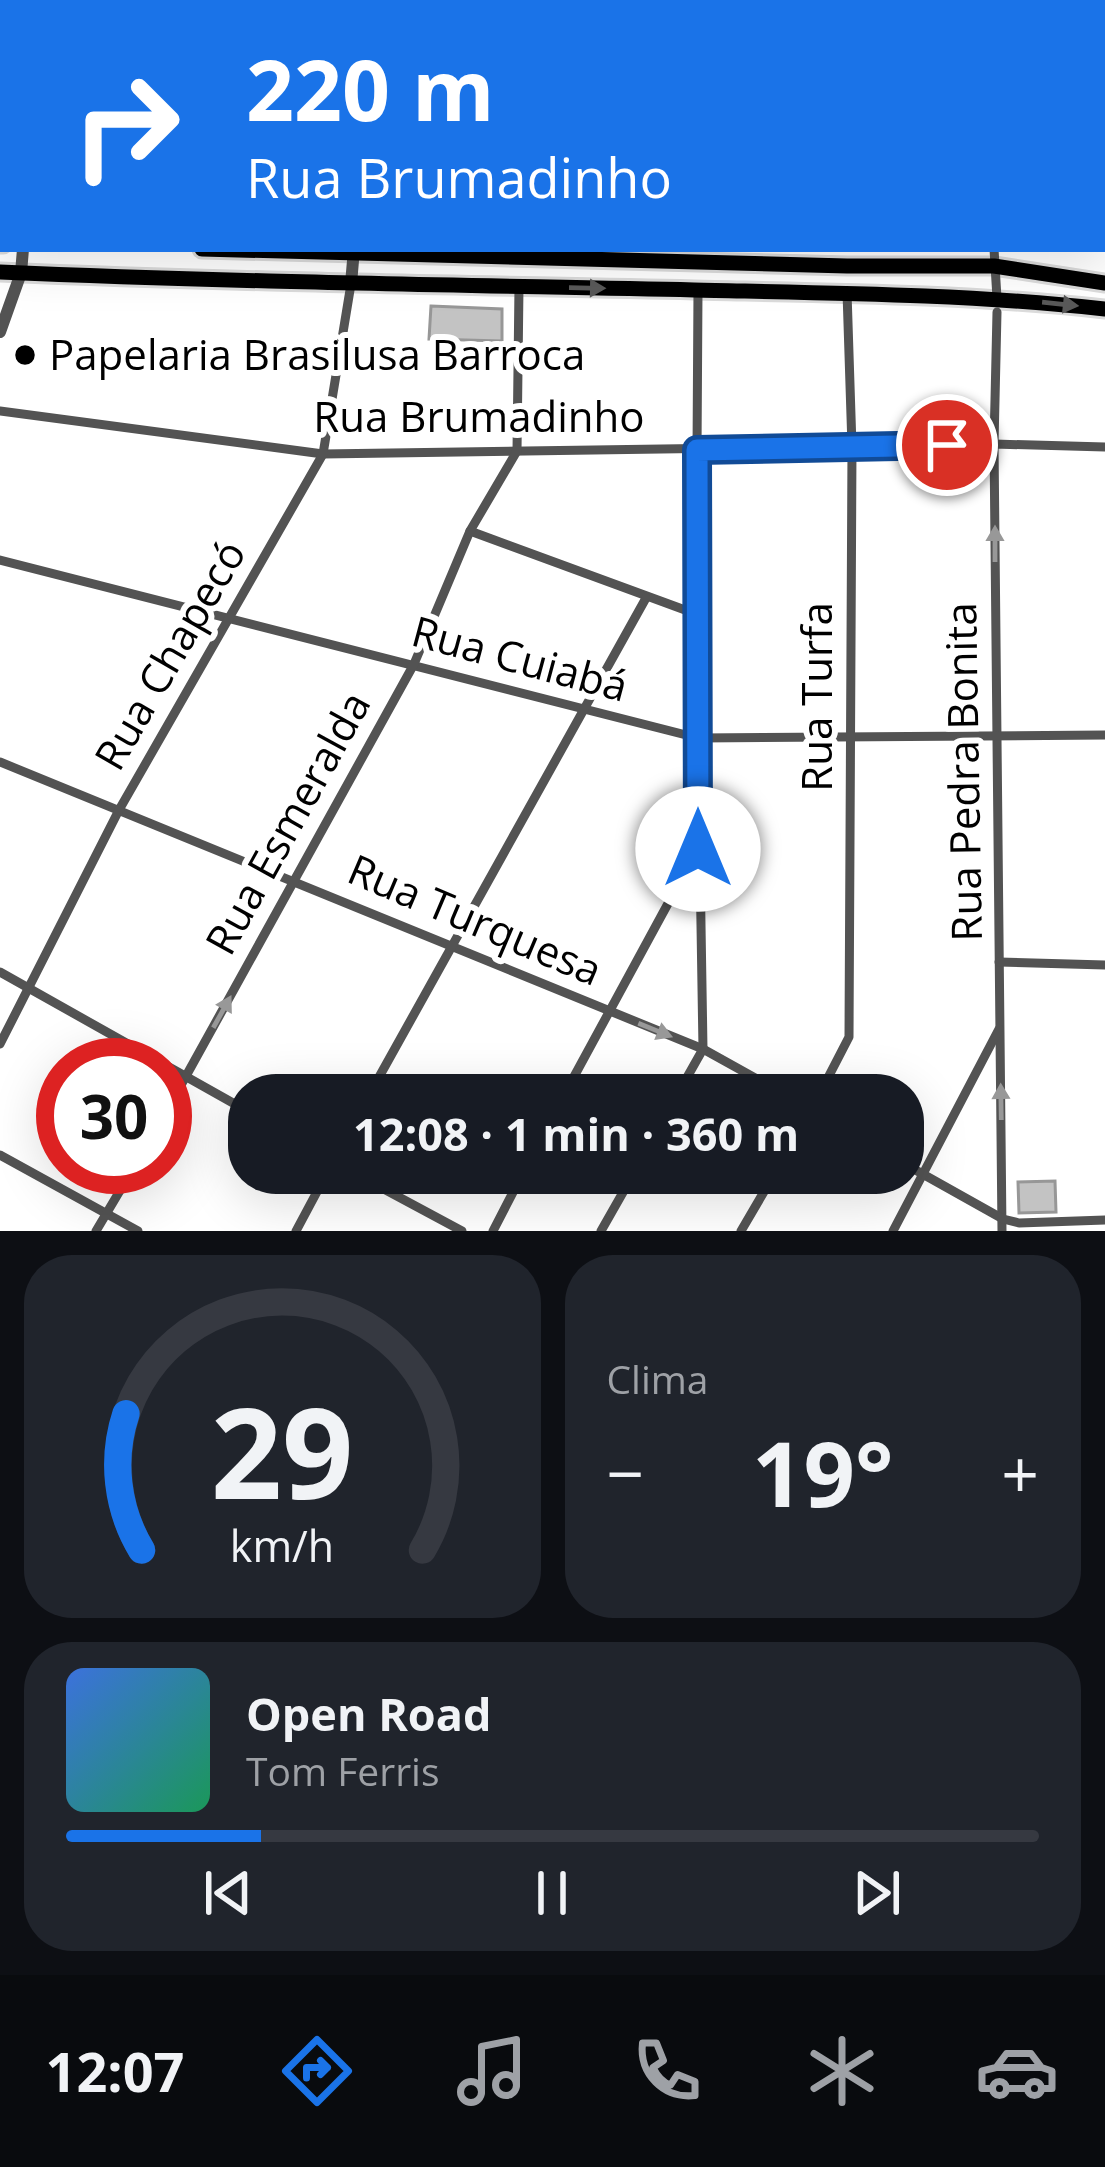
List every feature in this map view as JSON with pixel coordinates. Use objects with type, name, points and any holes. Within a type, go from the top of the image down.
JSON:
[{"type":"main road","points":[[423,252],[846,261],[994,258],[1105,283]]},
{"type":"main road","points":[[0,272],[351,284],[847,292],[1105,309]]},
{"type":"street","points":[[0,332],[21,273],[23,252]]},
{"type":"street","points":[[351,284],[354,252]]},
{"type":"street","name":"Rua Pedra Bonita","points":[[994,258],[1002,1225]]},
{"type":"street","name":"Rua Chapecó","points":[[0,1044],[119,810],[323,454],[351,284]]},
{"type":"street","points":[[518,451],[519,286]]},
{"type":"street","points":[[689,1074],[703,1049],[696,614],[698,290]]},
{"type":"street","name":"Rua Turfa","points":[[830,1074],[849,1037],[852,448],[847,292]]},
{"type":"street","name":"Rua Brumadinho","points":[[0,411],[323,454],[994,444],[1105,447]]},
{"type":"street","name":"Rua Esmeralda","points":[[192,1069],[413,664],[470,531],[518,451]]},
{"type":"street","points":[[470,531],[696,614]]},
{"type":"street","name":"Rua Cuiabá","points":[[0,560],[698,738],[1105,734]]},
{"type":"street","points":[[380,1074],[646,598]]},
{"type":"street","name":"Rua Turquesa","points":[[0,762],[703,1049],[748,1074]]},
{"type":"street","points":[[575,1074],[698,849]]},
{"type":"street","points":[[999,962],[1105,965]]},
{"type":"street","points":[[0,972],[120,1038]]},
{"type":"street","points":[[1000,1028],[924,1175],[1002,1225],[1105,1220]]},
{"type":"street","points":[[192,1078],[228,1100]]},
{"type":"street","points":[[0,1155],[138,1231]]},
{"type":"street","points":[[96,1231],[118,1194]]},
{"type":"street","points":[[296,1231],[316,1194]]},
{"type":"street","points":[[393,1194],[462,1231]]},
{"type":"street","points":[[493,1231],[512,1194]]},
{"type":"street","points":[[602,1231],[622,1194]]},
{"type":"street","points":[[741,1231],[763,1194]]},
{"type":"street","points":[[893,1231],[913,1194]]},
{"type":"building","points":[[431,306],[502,309],[502,341],[429,339]]},
{"type":"building","points":[[1055,1181],[1056,1212],[1019,1213],[1018,1182]]},
{"type":"place","name":"Papelaria Brasilusa Barroca","points":[[25,355]]},
{"type":"route","points":[[698,849],[697,450],[947,445]]}]
